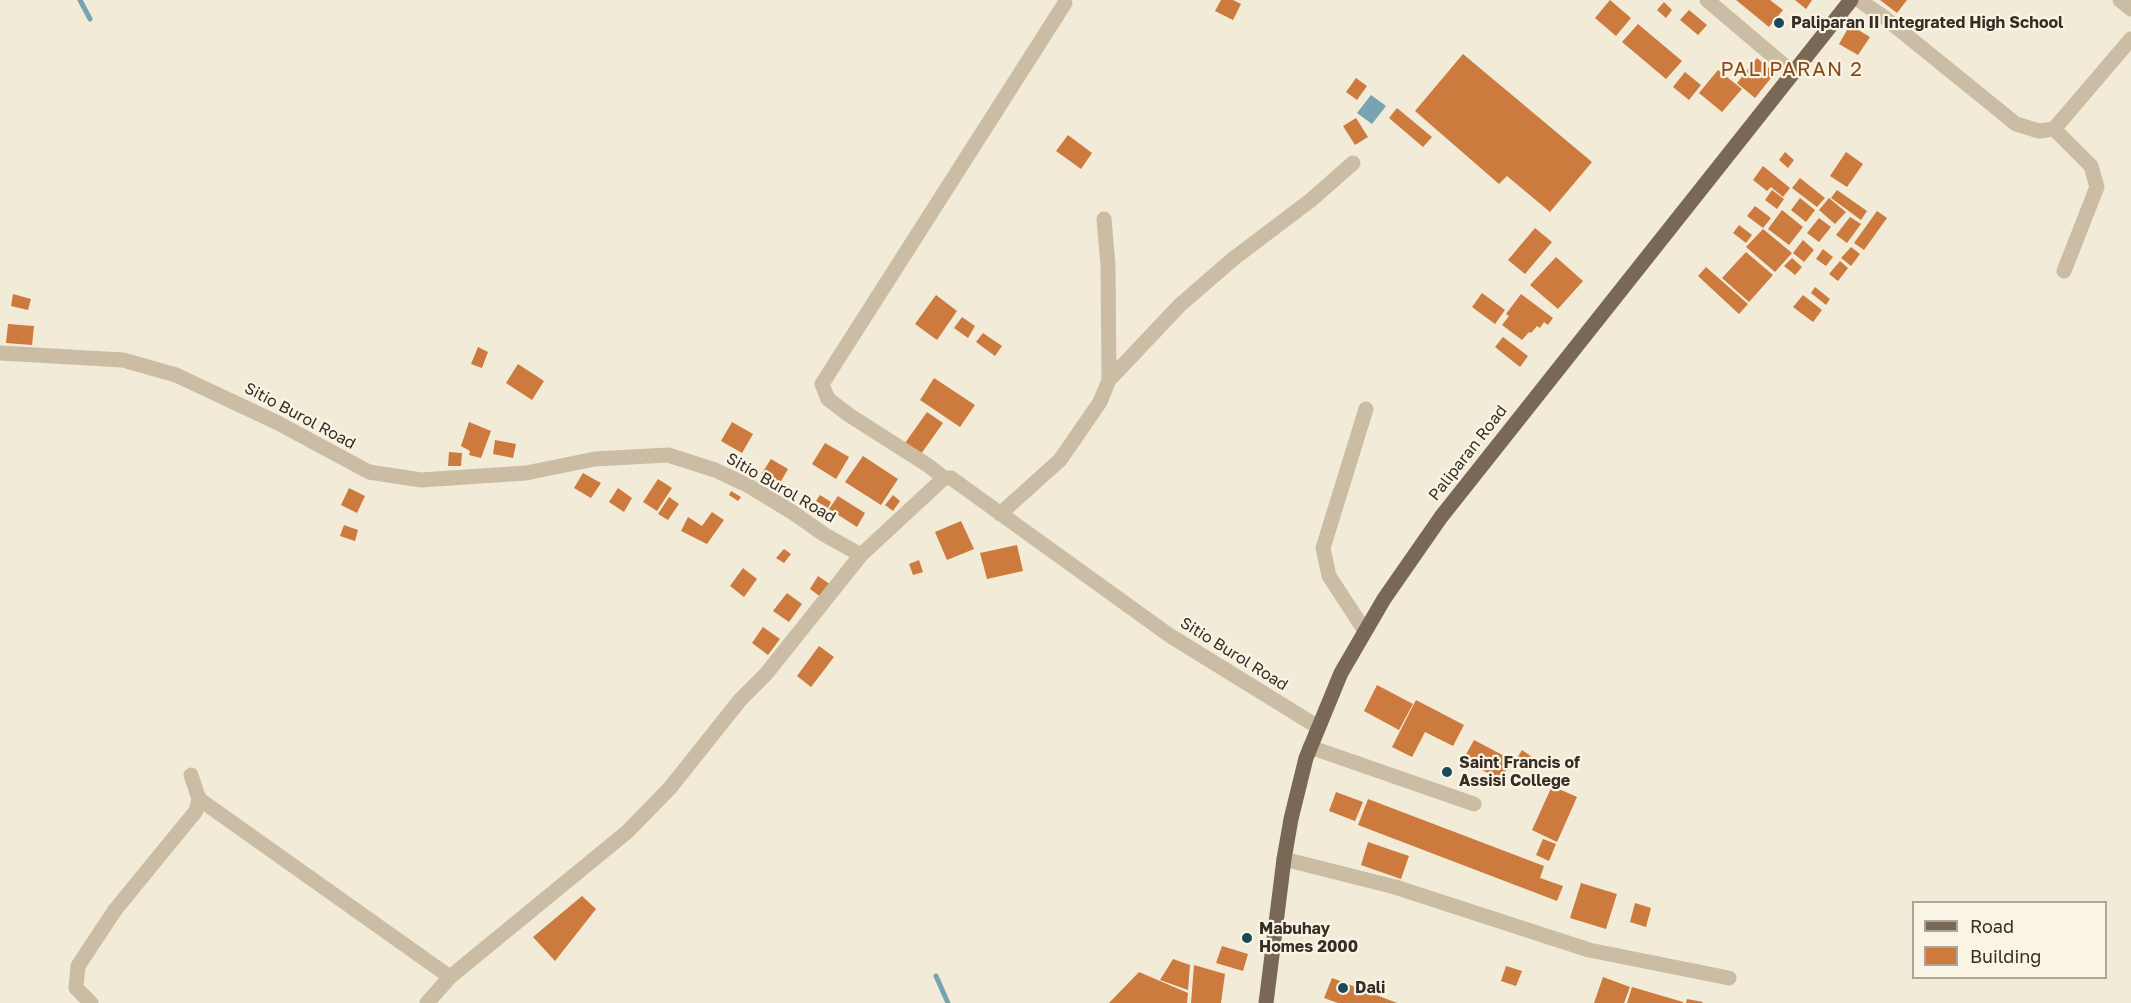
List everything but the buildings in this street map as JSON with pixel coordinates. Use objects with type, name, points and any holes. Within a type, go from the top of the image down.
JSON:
[{"type":"main road","name":"Paliparan Road","points":[[1266,1003],[1284,859],[1291,819],[1310,747],[1341,673],[1384,599],[1442,517],[1851,0]]},
{"type":"street","points":[[1707,0],[1792,72]]},
{"type":"street","points":[[1859,0],[1885,18],[2016,124],[2039,131],[2055,129],[2131,39]]},
{"type":"street","points":[[2120,0],[2131,9]]},
{"type":"street","name":"Sitio Burol Road","points":[[1065,3],[822,384],[828,399],[849,415],[944,478],[951,478],[1169,635],[1318,727]]},
{"type":"street","points":[[2055,129],[2091,166],[2097,187],[2064,271]]},
{"type":"street","points":[[1000,514],[1060,460],[1100,402],[1109,380],[1180,305],[1233,259],[1311,200],[1353,163]]},
{"type":"street","points":[[1104,219],[1108,266],[1109,380]]},
{"type":"street","name":"Sitio Burol Road","points":[[0,353],[123,360],[176,375],[269,418],[369,472],[421,480],[526,473],[595,459],[668,455],[715,470],[748,486],[861,555]]},
{"type":"street","points":[[1365,632],[1329,576],[1323,548],[1366,409]]},
{"type":"street","points":[[427,1003],[450,977],[627,832],[670,788],[740,700],[766,674],[861,555],[944,478]]},
{"type":"street","points":[[1310,747],[1474,804]]},
{"type":"street","points":[[91,1003],[76,988],[78,966],[115,910],[196,811],[199,799],[191,775]]},
{"type":"street","points":[[199,799],[450,977]]},
{"type":"street","points":[[1284,859],[1395,887],[1589,950],[1729,978]]},
{"type":"water","points":[[1371,95],[1386,106],[1372,124],[1357,113]]},
{"type":"waterway","points":[[80,0],[90,19]]},
{"type":"waterway","points":[[936,976],[948,1003]]},
{"type":"place","name":"Paliparan II Integrated High School","points":[[1779,23]]},
{"type":"place","name":"Saint Francis of Assisi College","points":[[1447,772]]},
{"type":"place","name":"Mabuhay Homes 2000","points":[[1247,938]]},
{"type":"place","name":"Dali","points":[[1343,988]]},
{"type":"district","name":"PALIPARAN 2","points":[[1792,70]]}]
